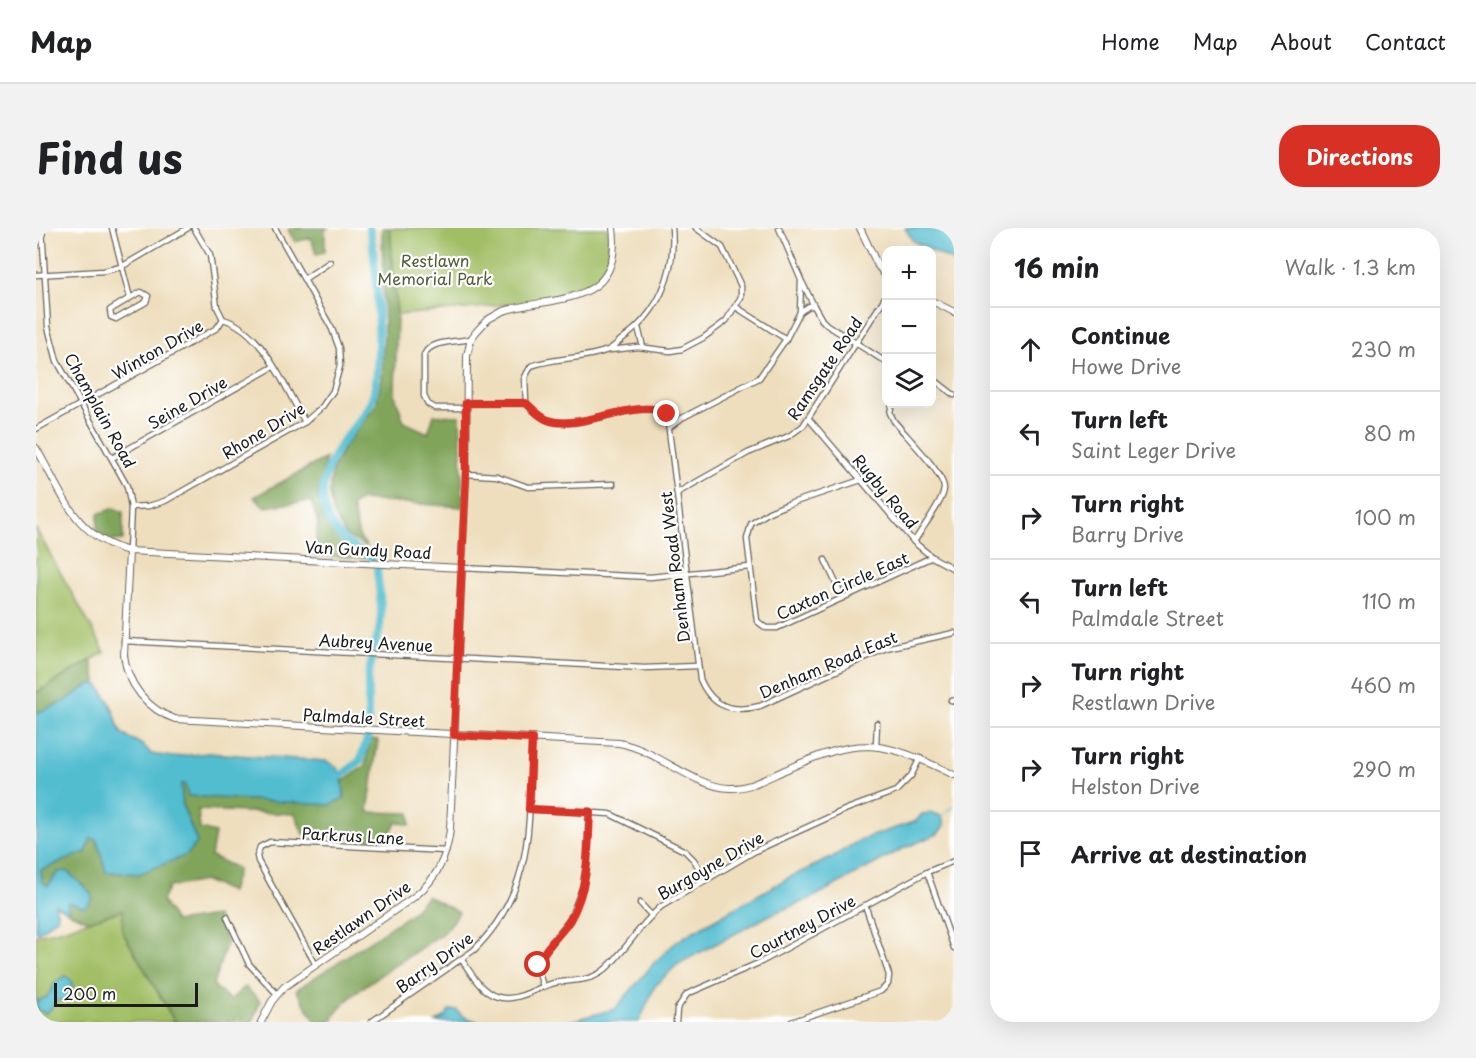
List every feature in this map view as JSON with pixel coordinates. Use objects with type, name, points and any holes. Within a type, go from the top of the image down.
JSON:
[{"type":"street","name":"Champlain Road","points":[[42,228],[48,327],[52,347],[57,361],[127,486],[131,507],[124,641]]},
{"type":"street","points":[[112,228],[130,298]]},
{"type":"street","points":[[36,275],[104,271],[121,267],[188,228]]},
{"type":"street","points":[[194,228],[210,255],[217,307],[223,320],[232,322],[255,340],[305,422]]},
{"type":"street","name":"Rhone Drive","points":[[131,507],[149,506],[165,501],[305,422],[329,399],[337,383],[339,348],[332,329],[275,228]]},
{"type":"street","points":[[613,228],[615,244],[612,260],[605,275],[592,288],[568,299],[503,310],[487,320],[471,339],[432,346],[424,355],[424,396],[428,404],[435,408],[526,403],[543,418],[560,423],[652,408],[682,418]]},
{"type":"street","points":[[610,350],[638,327],[657,304],[666,284],[673,250],[673,228]]},
{"type":"street","points":[[526,403],[525,377],[531,366],[610,350],[643,347],[670,351],[689,346],[723,325],[736,307],[742,289],[725,253],[718,244],[696,228]]},
{"type":"street","points":[[779,228],[801,280],[827,325],[882,360]]},
{"type":"street","points":[[860,228],[882,271]]},
{"type":"street","points":[[304,279],[330,262]]},
{"type":"street","points":[[670,427],[682,418],[759,378],[786,339],[800,312],[801,280]]},
{"type":"street","points":[[141,292],[148,296],[146,302],[119,317],[111,317],[109,313],[112,308],[130,298],[141,292]]},
{"type":"street","name":"Ramsgate Road","points":[[677,493],[747,453],[789,436],[803,426],[884,300]]},
{"type":"street","points":[[936,303],[954,312]]},
{"type":"street","points":[[800,312],[809,306],[814,306]]},
{"type":"street","points":[[736,307],[786,339]]},
{"type":"street","name":"Winton Drive","points":[[36,429],[217,328],[223,320]]},
{"type":"street","points":[[638,327],[643,347]]},
{"type":"street","name":"Restlawn Drive","points":[[261,1022],[277,994],[421,892],[441,866],[446,851],[450,829],[466,474],[467,356],[471,339]]},
{"type":"street","name":"Seine Drive","points":[[112,458],[273,367]]},
{"type":"street","points":[[936,381],[954,394]]},
{"type":"street","points":[[891,408],[890,413],[894,421],[944,484],[942,496],[914,542]]},
{"type":"street","name":"Denham Road West","points":[[667,414],[698,666],[703,687],[713,699]]},
{"type":"street","name":"Rugby Road","points":[[809,419],[914,542],[932,558],[954,569]]},
{"type":"street","name":"Van Gundy Road","points":[[37,452],[80,523],[99,540],[129,551],[650,577],[750,567]]},
{"type":"street","points":[[466,474],[498,476],[528,487],[613,484]]},
{"type":"street","points":[[750,567],[747,533],[754,521],[786,505],[861,480]]},
{"type":"street","name":"Caxton Circle East","points":[[750,567],[755,615],[762,626],[772,629],[932,558]]},
{"type":"street","points":[[825,560],[843,598]]},
{"type":"street","name":"Denham Road East","points":[[713,699],[726,706],[746,709],[760,706],[886,648],[954,633]]},
{"type":"street","name":"Aubrey Avenue","points":[[124,641],[644,668],[698,666]]},
{"type":"street","name":"Palmdale Street","points":[[124,641],[126,667],[139,692],[155,710],[175,719],[626,744],[704,781],[728,788],[750,785],[831,750],[855,746],[876,746],[908,753],[954,775]]},
{"type":"street","points":[[876,746],[877,723]]},
{"type":"street","name":"Barry Drive","points":[[371,1022],[462,960],[488,936],[513,897],[523,865],[529,809],[532,739]]},
{"type":"street","name":"Burgoyne Drive","points":[[462,960],[482,988],[497,997],[521,996],[543,986],[590,977],[602,971],[651,915],[662,906],[766,846],[847,809],[896,791],[911,776],[920,758]]},
{"type":"street","points":[[529,809],[610,814],[685,851],[694,860],[706,880]]},
{"type":"street","points":[[543,986],[538,970],[539,960],[570,919],[583,887],[590,812]]},
{"type":"street","name":"Parkrus Lane","points":[[316,965],[258,861],[257,855],[260,847],[270,842],[446,851]]},
{"type":"street","name":"Courtney Drive","points":[[676,1022],[677,1009],[687,994],[761,962],[927,872],[954,861]]},
{"type":"street","points":[[927,872],[954,948]]},
{"type":"street","points":[[640,903],[651,915]]},
{"type":"street","points":[[791,1022],[881,991],[888,984],[889,975],[865,905]]},
{"type":"street","points":[[226,916],[249,964],[277,994]]},
{"type":"green space","points":[[291,228],[328,228],[325,230],[325,252],[316,254],[311,238],[295,242],[288,230]]},
{"type":"green space","points":[[382,228],[390,228],[397,315],[395,395],[404,422],[428,433],[434,415],[460,416],[463,507],[361,500],[352,506],[359,536],[367,547],[346,536],[333,514],[329,494],[332,471],[344,447],[376,405],[382,378],[384,332]]},
{"type":"green space","name":"Restlawn Memorial Park","points":[[390,228],[607,228],[609,242],[607,263],[596,280],[581,288],[558,295],[501,305],[397,315]]},
{"type":"green space","points":[[326,458],[318,496],[325,521],[344,546],[365,558],[314,556],[318,522],[311,501],[264,507],[254,497]]},
{"type":"green space","points":[[114,508],[123,512],[123,540],[109,538],[97,530],[98,514]]},
{"type":"green space","points":[[36,529],[105,652],[36,693]]},
{"type":"green space","points":[[91,660],[97,684],[90,684],[64,702],[36,713],[36,693]]},
{"type":"green space","points":[[370,739],[378,740],[368,812],[410,813],[410,825],[396,822],[387,840],[303,834],[295,814],[198,810],[200,829],[215,833],[211,856],[238,869],[231,892],[205,881],[169,887],[162,901],[175,922],[217,916],[227,942],[213,985],[230,1000],[245,987],[260,1001],[253,1022],[175,1022],[122,931],[123,910],[89,921],[68,912],[58,872],[48,886],[42,883],[41,870],[86,852],[91,838],[197,842],[183,807],[181,784],[344,798],[343,781],[365,766]]},
{"type":"green space","points":[[427,896],[459,912],[449,927],[434,940],[364,986],[338,1011],[332,1022],[316,1022],[296,990],[410,914]]},
{"type":"green space","points":[[123,910],[122,931],[175,1022],[36,1022],[36,935]]},
{"type":"water","points":[[905,228],[954,228],[954,262],[936,253],[936,246],[923,246],[913,241]]},
{"type":"water","points":[[90,684],[97,684],[105,696],[123,735],[143,745],[151,754],[172,757],[208,753],[326,761],[336,767],[341,775],[344,798],[330,805],[188,796],[185,784],[181,784],[183,807],[197,842],[187,855],[139,874],[106,872],[97,840],[91,838],[86,852],[41,870],[42,882],[48,886],[58,872],[67,871],[91,893],[92,900],[84,907],[68,902],[68,912],[55,904],[58,917],[36,932],[36,713],[64,702]]},
{"type":"water","points":[[933,813],[942,816],[945,825],[938,834],[904,848],[812,898],[772,914],[678,964],[655,986],[639,1022],[566,1022],[615,1009],[654,963],[687,935],[788,878],[831,858],[860,840],[916,821],[922,814]]},
{"type":"water","points":[[66,976],[72,981],[72,998],[67,1001],[58,1000],[48,1012],[44,1013],[37,1009],[37,1001],[47,997],[56,981]]},
{"type":"water","points":[[449,1010],[457,1010],[462,1016],[479,1022],[436,1022],[446,1016]]},
{"type":"waterway","points":[[369,228],[377,289],[378,342],[375,387],[368,407],[332,459],[324,484],[323,496],[328,519],[335,530],[348,544],[373,558]]},
{"type":"waterway","points":[[373,649],[381,619],[377,569]]},
{"type":"waterway","points":[[368,724],[368,676],[372,659]]},
{"type":"waterway","points":[[342,775],[360,761],[368,736]]},
{"type":"waterway","points":[[942,816],[954,806]]},
{"type":"route","points":[[538,965],[539,960],[562,932],[579,899],[587,862],[590,812],[529,809],[532,739],[454,735],[466,474],[466,403],[526,403],[543,418],[560,423],[652,408],[667,414]]}]
